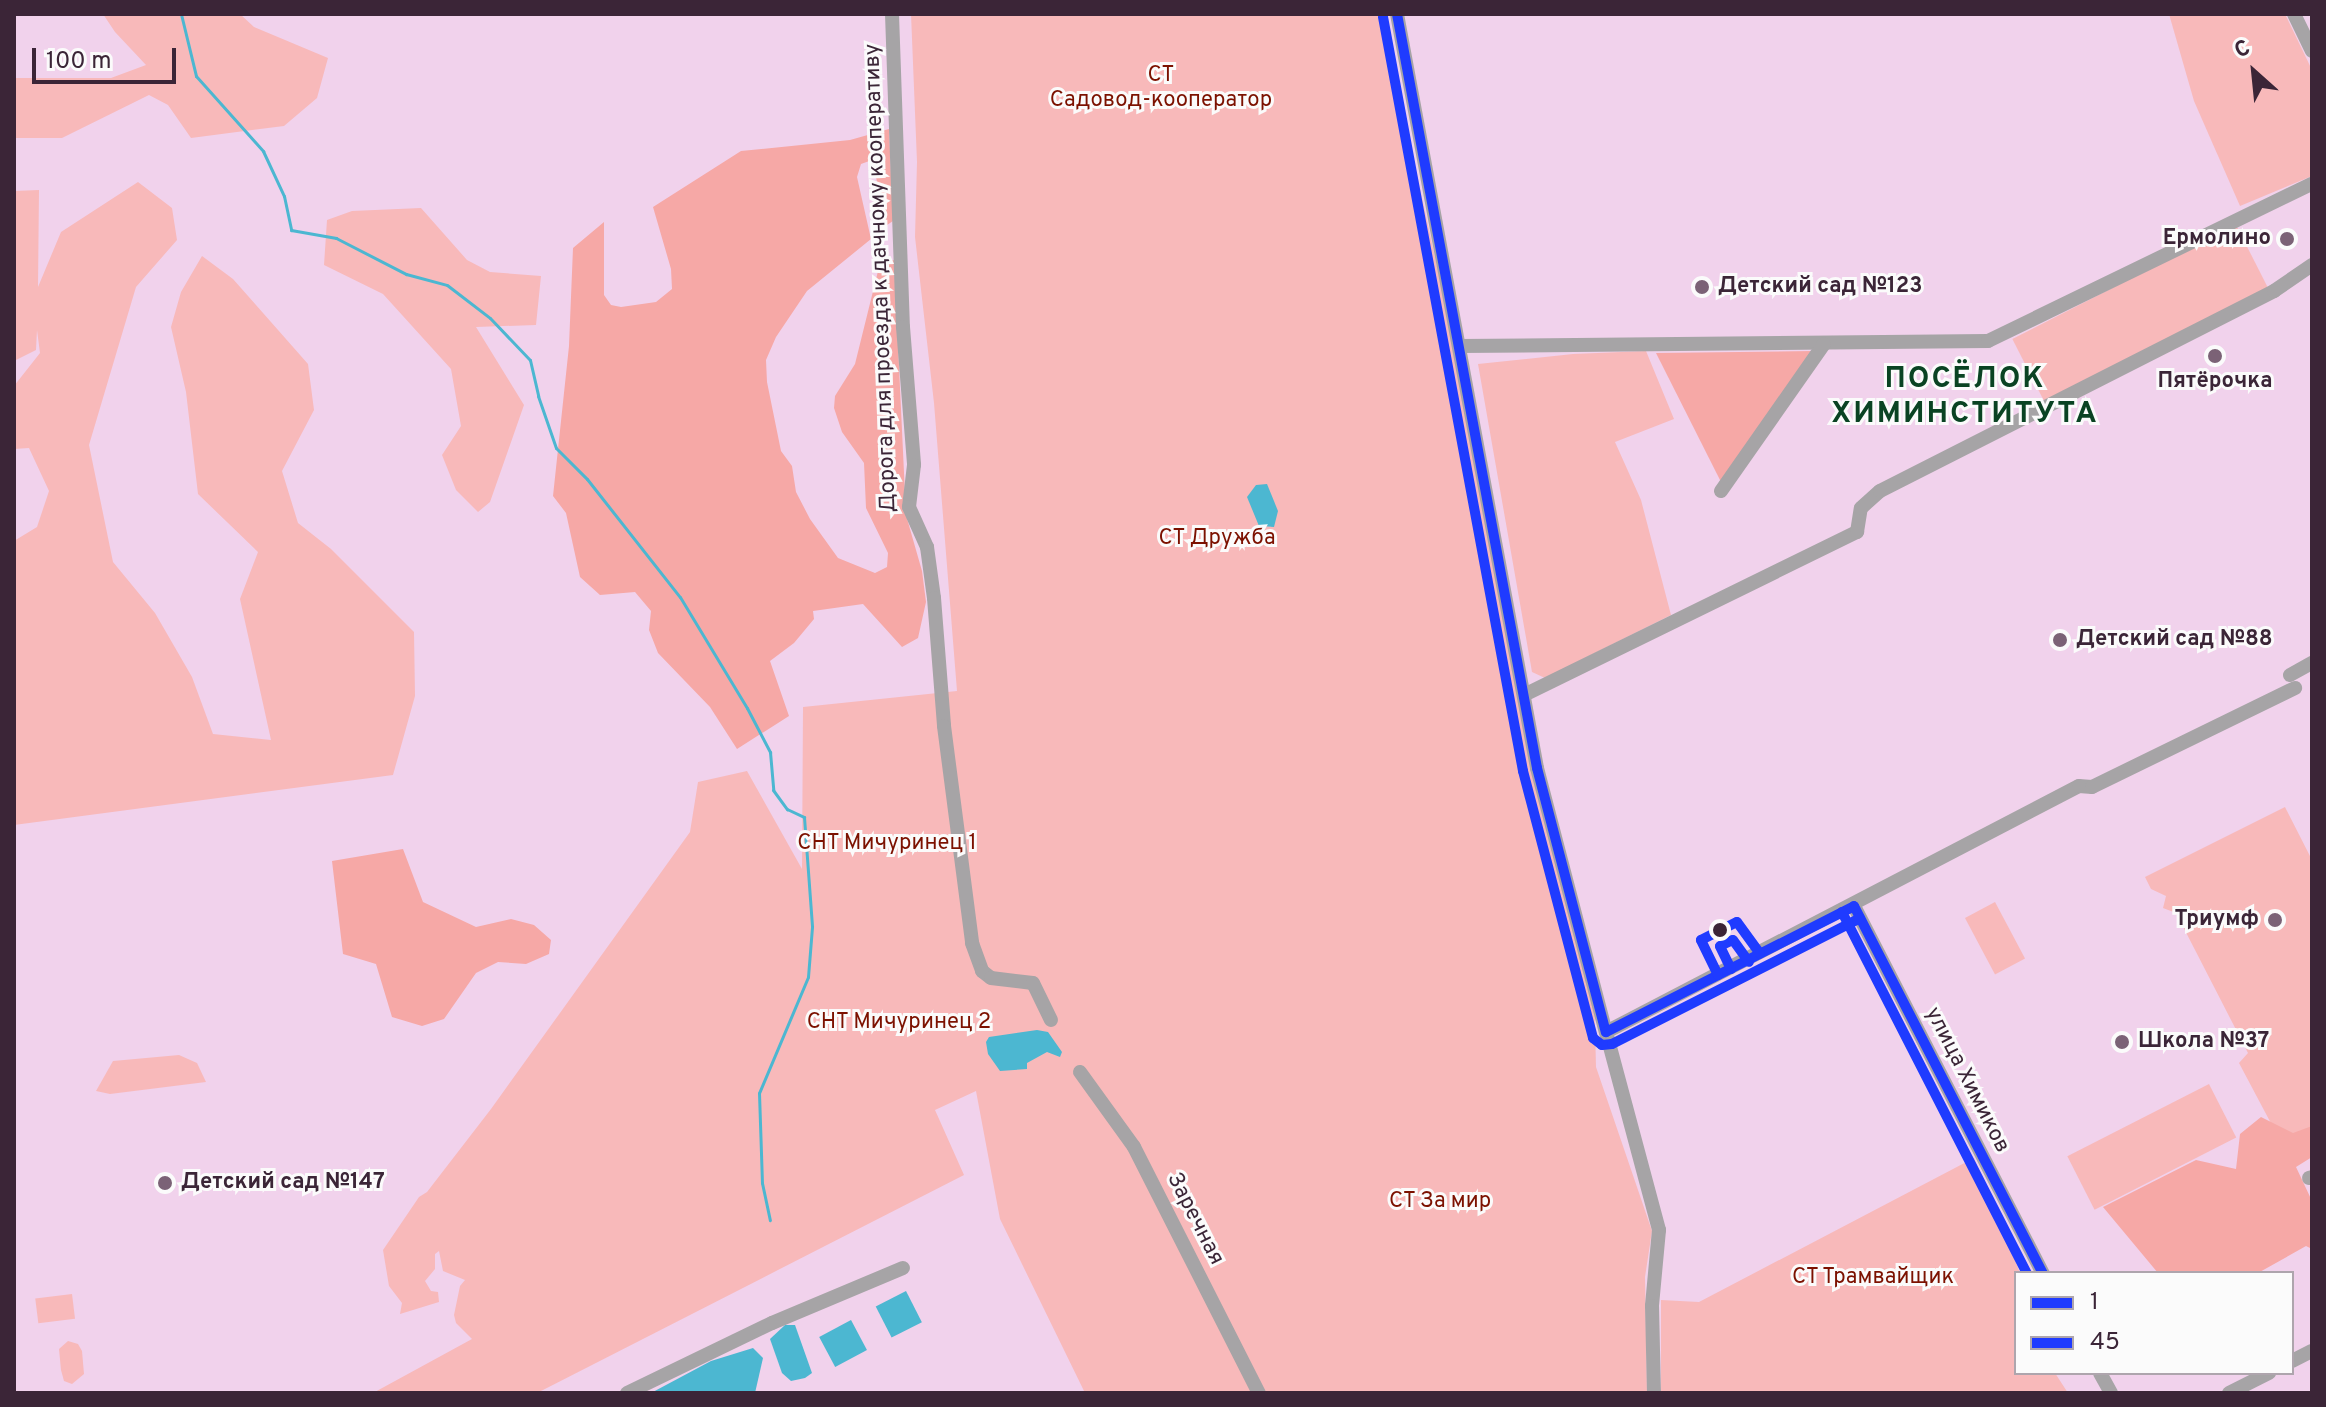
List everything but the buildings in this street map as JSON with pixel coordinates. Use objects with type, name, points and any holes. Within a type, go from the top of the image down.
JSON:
[{"type":"street","name":"Дорога для проезда к дачному кооперативу","points":[[892,14],[903,327],[914,465],[909,507],[927,547],[944,726],[972,943],[982,971],[991,978],[1033,983],[1051,1020]]},
{"type":"street","points":[[1397,14],[1537,768],[1659,1230],[1652,1306],[1654,1393]]},
{"type":"street","points":[[2294,14],[2312,51]]},
{"type":"street","points":[[1460,346],[1988,341],[2312,184]]},
{"type":"street","points":[[1524,695],[1857,532],[1861,508],[1880,491],[2274,291],[2312,265]]},
{"type":"street","points":[[1721,491],[1824,344]]},
{"type":"street","points":[[1606,1032],[1854,906],[2079,786],[2092,787],[2292,682],[2312,663]]},
{"type":"street","name":"улица Химиков","points":[[1854,906],[2042,1271]]},
{"type":"street","name":"Заречная","points":[[1080,1072],[1134,1147],[1259,1393]]},
{"type":"street","points":[[627,1393],[772,1323],[903,1268]]},
{"type":"street","points":[[2294,1360],[2312,1351]]},
{"type":"street","points":[[2101,1375],[2111,1393]]},
{"type":"street","points":[[2229,1393],[2265,1375]]},
{"type":"green space","points":[[103,14],[240,14],[254,27],[328,58],[317,98],[284,126],[191,138],[168,105],[149,95],[62,138],[14,138],[14,78],[111,78],[146,65],[115,32]]},
{"type":"green space","points":[[911,14],[1382,14],[1494,528],[1534,761],[1594,983],[1596,1067],[1652,1231],[1645,1277],[1647,1393],[1085,1393],[1000,1219],[976,1091],[935,1110],[964,1175],[543,1390],[536,1393],[373,1393],[472,1339],[456,1323],[454,1315],[460,1286],[465,1280],[443,1271],[439,1251],[435,1254],[435,1269],[425,1281],[431,1291],[438,1292],[439,1302],[400,1314],[402,1303],[389,1286],[383,1250],[419,1197],[427,1192],[491,1109],[690,832],[698,782],[747,771],[802,869],[803,707],[957,691],[934,403],[915,237],[917,162]]},
{"type":"green space","points":[[2169,14],[2285,14],[2312,70],[2312,176],[2240,206],[2194,101]]},
{"type":"green space","points":[[138,182],[172,208],[177,240],[136,287],[89,445],[113,562],[155,613],[192,677],[213,734],[271,740],[240,599],[258,552],[198,494],[186,392],[171,327],[181,292],[202,256],[233,279],[308,364],[314,410],[282,471],[298,523],[331,549],[414,632],[415,696],[393,775],[14,825],[14,541],[37,527],[49,491],[29,448],[14,449],[14,386],[40,353],[37,330],[36,350],[14,361],[14,191],[39,190],[38,287],[61,232]]},
{"type":"green space","points":[[421,208],[467,260],[490,272],[541,276],[536,325],[476,327],[524,405],[490,502],[478,512],[456,490],[442,455],[461,426],[451,369],[383,294],[324,265],[327,220],[352,211]]},
{"type":"green space","points":[[2236,225],[2269,289],[2045,403],[2012,339]]},
{"type":"green space","points":[[1646,351],[1674,419],[1615,442],[1641,500],[1671,615],[1545,678],[1532,672],[1478,364],[1573,354]]},
{"type":"green space","points":[[2285,807],[2312,860],[2312,1131],[2283,1146],[2239,1063],[2248,1053],[2176,913],[2163,908],[2166,896],[2151,889],[2145,877]]},
{"type":"green space","points":[[1995,902],[2025,959],[1995,974],[1965,918]]},
{"type":"green space","points":[[179,1055],[197,1063],[206,1082],[110,1094],[96,1091],[113,1061]]},
{"type":"green space","points":[[2209,1084],[2236,1137],[2095,1210],[2067,1156]]},
{"type":"green space","name":"СТ Трамвайщик","points":[[1974,1158],[2019,1271],[2014,1271],[2014,1375],[2056,1375],[2068,1393],[1661,1393],[1661,1300],[1699,1302]]},
{"type":"green space","points":[[72,1294],[75,1319],[38,1323],[35,1299]]},
{"type":"green space","points":[[68,1341],[78,1344],[82,1351],[84,1374],[72,1384],[64,1381],[59,1349]]},
{"type":"shaded area","points":[[889,129],[893,221],[887,225],[872,160],[861,164],[857,177],[871,239],[807,291],[776,337],[766,360],[767,382],[781,451],[792,466],[796,492],[810,519],[838,558],[875,573],[887,567],[888,553],[866,508],[864,463],[842,432],[834,408],[835,396],[855,364],[880,263],[894,260],[906,515],[922,571],[926,602],[918,638],[902,647],[863,604],[813,611],[814,619],[794,643],[770,661],[789,716],[737,749],[710,707],[658,653],[649,630],[651,611],[635,592],[600,595],[580,577],[566,513],[553,496],[569,346],[573,248],[604,222],[604,295],[611,305],[621,307],[656,302],[672,289],[671,269],[653,207],[741,151],[850,140]]},
{"type":"shaded area","points":[[1813,351],[1721,482],[1656,353]]},
{"type":"shaded area","points":[[403,849],[423,902],[476,927],[511,919],[534,925],[551,940],[549,954],[526,964],[498,962],[476,973],[444,1019],[422,1026],[392,1017],[376,964],[343,954],[332,861]]},
{"type":"shaded area","points":[[2261,1117],[2293,1133],[2312,1126],[2312,1157],[2296,1167],[2312,1201],[2312,1249],[2306,1246],[2262,1271],[2156,1271],[2103,1207],[2196,1160],[2236,1169],[2240,1134]]},
{"type":"water","points":[[1267,484],[1278,511],[1274,527],[1259,526],[1247,497],[1256,485]]},
{"type":"water","points":[[1037,1030],[1048,1032],[1062,1052],[1060,1057],[1047,1052],[1027,1063],[1027,1069],[1000,1071],[988,1054],[986,1042],[989,1037]]},
{"type":"water","points":[[906,1291],[922,1322],[892,1338],[876,1306]]},
{"type":"water","points":[[851,1320],[867,1350],[835,1367],[819,1337]]},
{"type":"water","points":[[785,1325],[795,1325],[812,1373],[805,1378],[791,1381],[782,1373],[770,1339]]},
{"type":"water","points":[[753,1348],[763,1358],[755,1393],[651,1393],[711,1361]]},
{"type":"waterway","points":[[181,14],[196,76],[263,151],[284,196],[291,230],[336,238],[406,274],[447,285],[490,318],[530,360],[538,396],[556,448],[587,479],[680,597],[770,752],[773,790],[787,809],[804,817],[812,927],[808,977],[759,1093],[762,1183],[770,1220]]},
{"type":"transit line","name":"1","points":[[1397,14],[1537,768],[1606,1032],[1854,906]]},
{"type":"transit line","name":"45","points":[[1383,17],[1523,771],[1593,1038],[1602,1045],[1612,1044],[1860,918]]},
{"type":"transit line","name":"1","points":[[1854,906],[2042,1271]]},
{"type":"transit line","name":"45","points":[[1842,912],[2026,1271]]},
{"type":"transit line","name":"1","points":[[1718,975],[1701,940],[1737,922],[1760,954]]},
{"type":"transit line","name":"45","points":[[1731,969],[1720,946],[1733,940],[1749,962]]},
{"type":"place","name":"Ермолино","points":[[2287,239]]},
{"type":"place","name":"Детский сад №123","points":[[1702,287]]},
{"type":"place","name":"Пятёрочка","points":[[2215,356]]},
{"type":"place","name":"Детский сад №88","points":[[2060,640]]},
{"type":"place","name":"Триумф","points":[[2275,920]]},
{"type":"place","name":"Школа №37","points":[[2122,1042]]},
{"type":"place","name":"Детский сад №147","points":[[165,1183]]},
{"type":"district","name":"ПОСЁЛОК ХИМИНСТИТУТА","points":[[1965,397]]},
{"type":"park label","name":"СТ Садовод-кооператор","points":[[1161,88]]},
{"type":"park label","name":"СТ Дружба","points":[[1217,539]]},
{"type":"park label","name":"СНТ Мичуринец 1","points":[[887,844]]},
{"type":"park label","name":"СНТ Мичуринец 2","points":[[899,1023]]},
{"type":"park label","name":"СТ За мир","points":[[1440,1202]]}]
